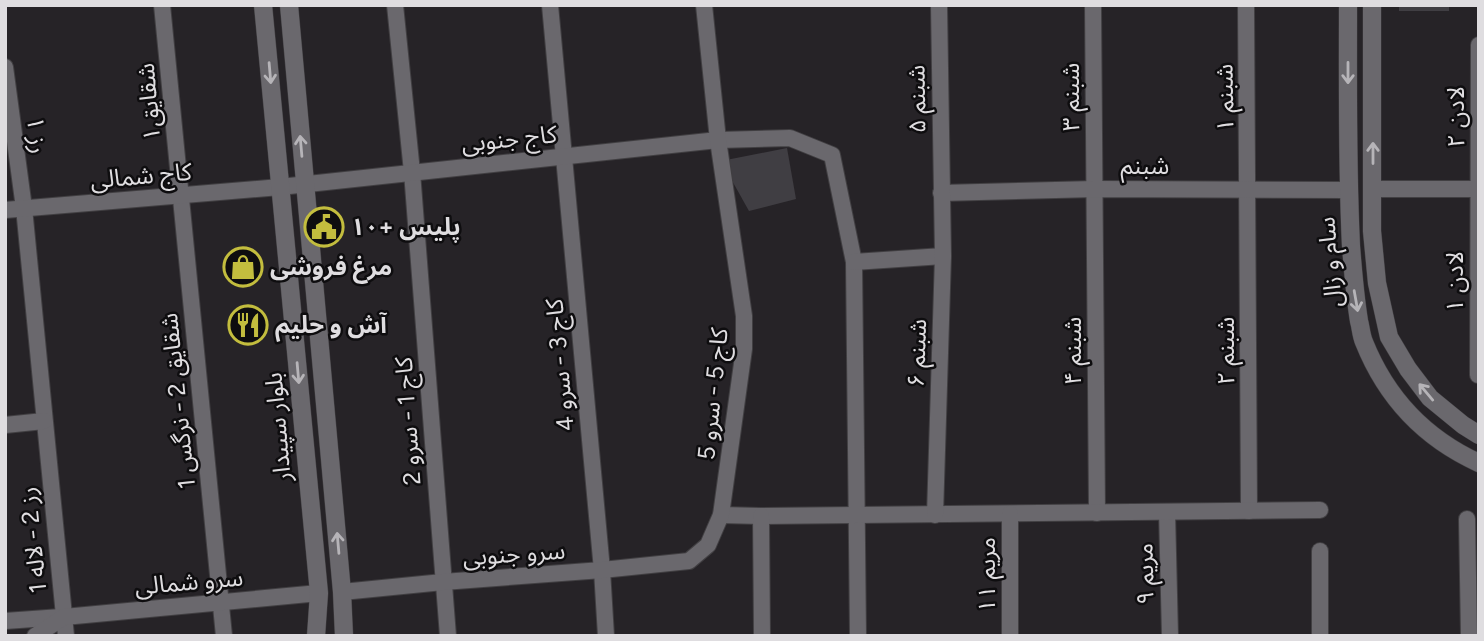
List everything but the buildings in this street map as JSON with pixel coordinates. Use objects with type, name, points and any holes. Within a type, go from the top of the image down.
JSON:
[{"type":"street","name":"شقایق۱","points":[[162,5],[180,195]]},
{"type":"street","name":"بلوار سپیدار","points":[[263,5],[319,593],[316,636]]},
{"type":"street","name":"بلوار سپیدار","points":[[289,5],[344,636]]},
{"type":"street","name":"کاج 1 - سرو 2","points":[[395,5],[412,172],[448,636]]},
{"type":"street","name":"کاج 3 - سرو 4","points":[[550,5],[606,636]]},
{"type":"street","name":"کاج 5 - سرو 5","points":[[689,561],[708,545],[721,515],[744,349],[744,316],[718,139],[704,5]]},
{"type":"street","name":"شبنم ۵","points":[[939,5],[941,193]]},
{"type":"street","name":"شبنم ۳","points":[[1093,5],[1095,189]]},
{"type":"street","name":"شبنم ۱","points":[[1246,5],[1248,190]]},
{"type":"street","name":"سام و زال","points":[[1348,5],[1349,190],[1354,292],[1363,340],[1386,387],[1400,405],[1422,428],[1479,463]]},
{"type":"street","name":"سام و زال","points":[[1373,5],[1372,231],[1377,284],[1389,337],[1430,398],[1479,435]]},
{"type":"street","name":"لادن ۲","points":[[1478,189],[1479,45]]},
{"type":"street","name":"رز ۱","points":[[5,67],[24,208]]},
{"type":"street","name":"کاج جنوبی","points":[[305,184],[718,139],[790,138],[832,155],[854,262]]},
{"type":"street","name":"کاج شمالی","points":[[5,210],[305,184]]},
{"type":"street","name":"شبنم","points":[[941,193],[1095,189],[1349,190]]},
{"type":"street","name":"شبنم ۴","points":[[1095,189],[1097,513]]},
{"type":"street","points":[[1373,189],[1478,189]]},
{"type":"street","name":"لادن ۱","points":[[1478,189],[1478,375]]},
{"type":"street","name":"شبنم ۲","points":[[1248,190],[1249,511]]},
{"type":"street","name":"شبنم ۶","points":[[936,515],[943,256],[941,193]]},
{"type":"street","name":"شقایق 2 - نرگس 1","points":[[180,195],[224,636]]},
{"type":"street","name":"رز 2 - لاله 1","points":[[24,208],[66,636]]},
{"type":"street","points":[[858,636],[854,262],[943,256]]},
{"type":"street","points":[[5,425],[44,421]]},
{"type":"street","points":[[721,515],[1321,510]]},
{"type":"street","name":"مریم ۹","points":[[1167,512],[1170,636]]},
{"type":"street","name":"مریم ۱۱","points":[[1010,514],[1010,636]]},
{"type":"street","points":[[761,516],[762,636]]},
{"type":"street","points":[[1467,519],[1469,636]]},
{"type":"street","points":[[1320,551],[1320,636]]},
{"type":"street","name":"سرو جنوبی","points":[[342,592],[689,561]]},
{"type":"street","name":"سرو شمالی","points":[[5,621],[319,593]]},
{"type":"street","name":"سرو شمالی","points":[[35,636],[64,617]]},
{"type":"place","name":"پلیس +۱۰","points":[[324,227]]},
{"type":"place","name":"مرغ فروشی","points":[[243,267]]},
{"type":"place","name":"آش و حلیم","points":[[248,325]]}]
